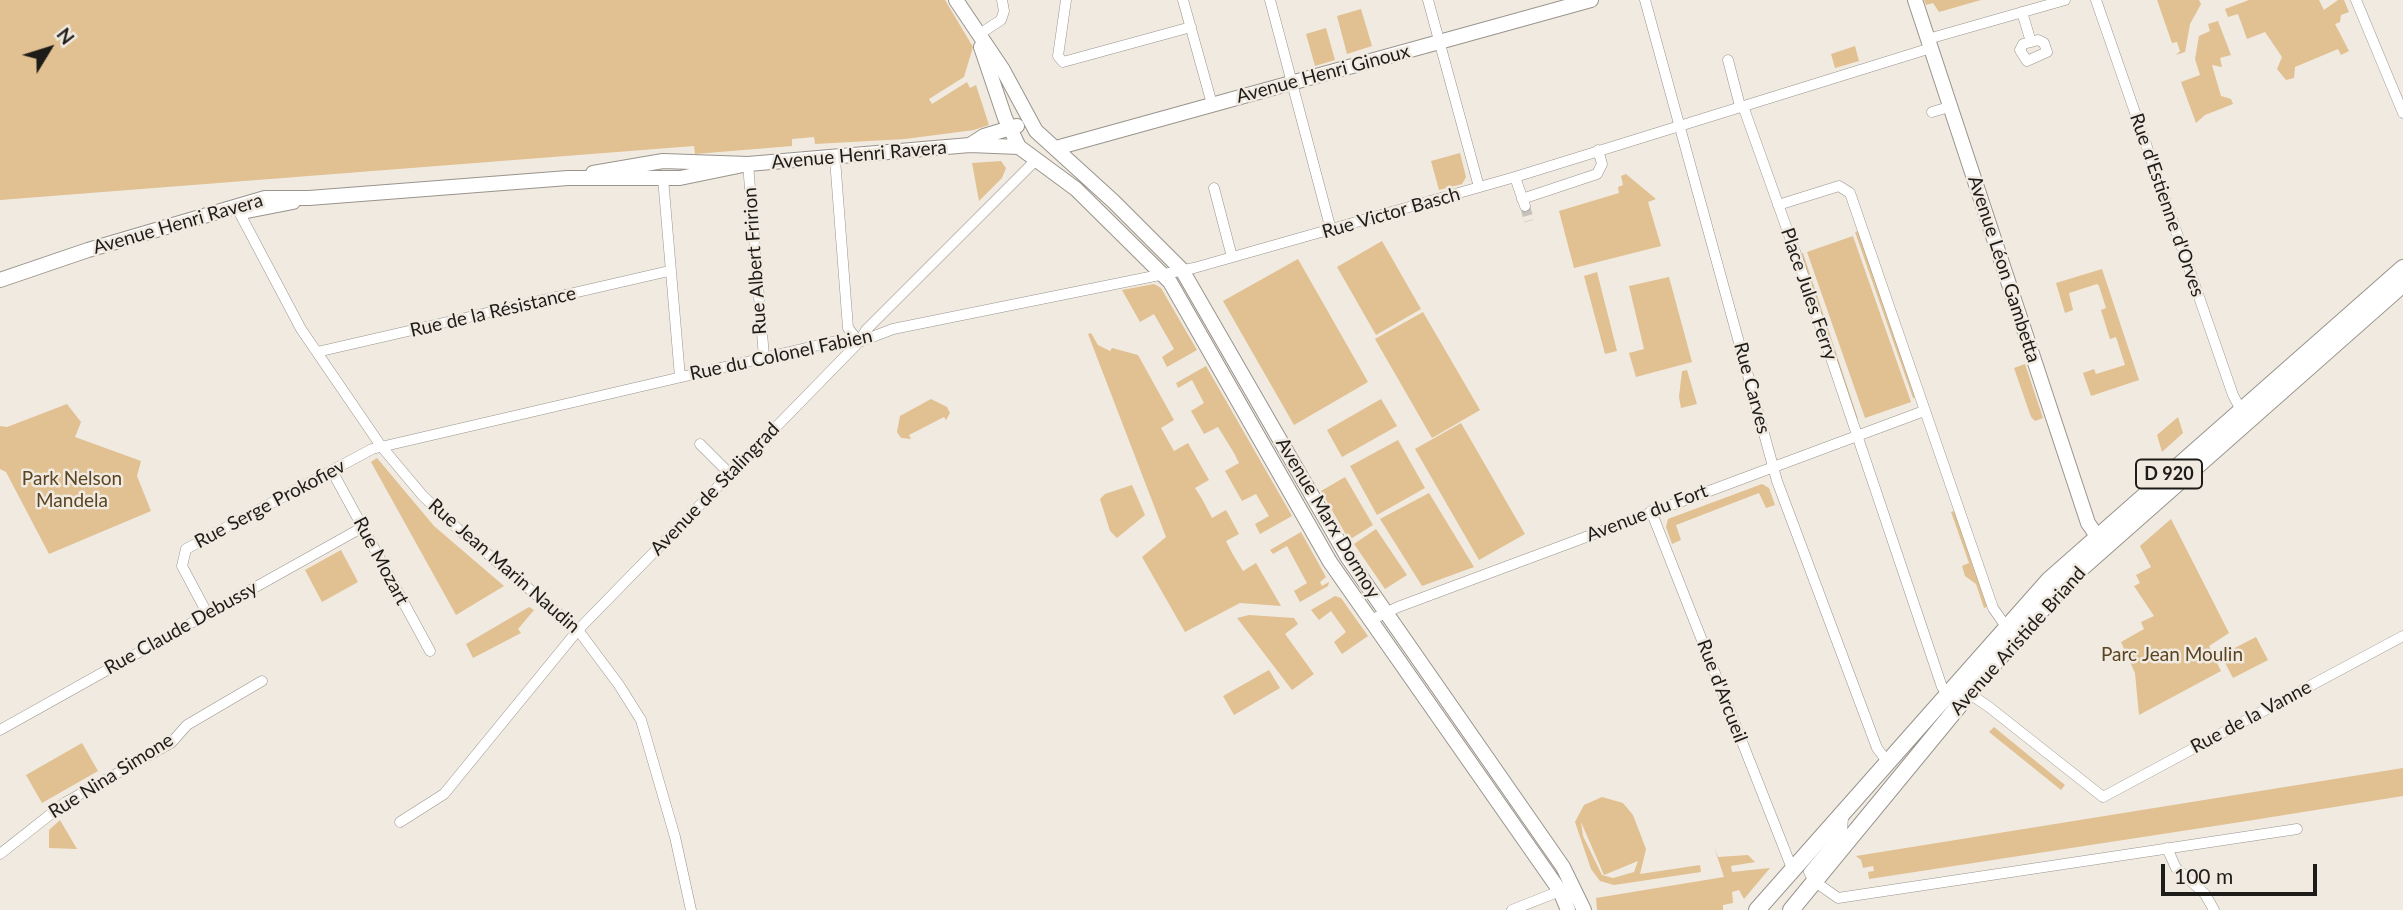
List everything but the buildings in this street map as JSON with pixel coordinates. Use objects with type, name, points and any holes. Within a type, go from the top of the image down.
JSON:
[{"type":"main road","points":[[956,0],[1003,70],[1028,121]]},
{"type":"main road","name":"Avenue Henri Ginoux","points":[[1054,146],[1591,0]]},
{"type":"main road","name":"Avenue Léon Gambetta","points":[[1915,0],[2088,523],[2097,536]]},
{"type":"main road","points":[[978,35],[1010,129],[1019,147]]},
{"type":"main road","name":"Avenue Henri Ravera","points":[[970,145],[984,136],[1028,121]]},
{"type":"main road","name":"Avenue Marx Dormoy","points":[[1028,121],[1182,270],[1334,535],[1563,867],[1568,910]]},
{"type":"main road","name":"Avenue Henri Ravera","points":[[568,178],[663,161],[748,164],[835,159],[970,145],[1019,147]]},
{"type":"main road","points":[[1036,160],[1054,146]]},
{"type":"main road","name":"Avenue Marx Dormoy","points":[[1019,147],[1076,189],[1164,274],[1330,562],[1584,910]]},
{"type":"main road","name":"Avenue Henri Ravera","points":[[50,264],[124,247],[239,212],[309,198],[568,178],[663,178],[748,164]]},
{"type":"main road","name":"Avenue Henri Ravera","points":[[0,280],[250,200],[274,196],[309,198]]},
{"type":"main road","name":"Avenue Aristide Briand","points":[[1758,910],[1843,817],[2049,580],[2403,268]]},
{"type":"main road","name":"Avenue Aristide Briand","points":[[1791,910],[2069,579],[2403,284]]},
{"type":"street","points":[[978,35],[1001,20],[1004,11],[1002,0]]},
{"type":"street","points":[[1066,0],[1058,56],[1063,62],[1191,27]]},
{"type":"street","points":[[1183,0],[1212,104]]},
{"type":"street","points":[[1270,0],[1331,230]]},
{"type":"street","points":[[1428,0],[1479,187]]},
{"type":"street","name":"Rue Carves","points":[[1645,0],[1773,466],[1877,748],[1889,764]]},
{"type":"street","name":"Rue Victor Basch","points":[[1182,270],[1515,177],[2065,0]]},
{"type":"street","name":"Rue d'Estienne d'Orves","points":[[2096,0],[2233,395],[2241,410]]},
{"type":"street","points":[[2356,0],[2403,113]]},
{"type":"street","points":[[2022,12],[2031,42]]},
{"type":"street","points":[[1728,60],[1778,205]]},
{"type":"street","points":[[1932,112],[1949,107]]},
{"type":"street","points":[[1515,177],[1523,202],[1597,174],[1602,164],[1598,150]]},
{"type":"street","points":[[835,159],[848,328],[859,342]]},
{"type":"street","name":"Avenue de Stalingrad","points":[[400,822],[444,794],[578,630],[859,342],[866,330],[1036,160]]},
{"type":"street","name":"Rue Albert Fririon","points":[[748,164],[764,357]]},
{"type":"street","points":[[663,178],[680,377]]},
{"type":"street","name":"Place Jules Ferry","points":[[1949,695],[1942,687],[1778,205],[1839,186],[1848,190],[1993,608],[2007,628]]},
{"type":"street","points":[[1214,188],[1232,257]]},
{"type":"street","name":"Rue Jean Marin Naudin","points":[[239,212],[301,329],[381,446],[450,522],[578,630],[641,720],[675,837],[691,910]]},
{"type":"street","name":"Rue du Colonel Fabien","points":[[381,446],[832,342],[859,342],[893,329],[1182,270]]},
{"type":"street","name":"Rue de la Résistance","points":[[317,352],[669,271]]},
{"type":"street","name":"Avenue du Fort","points":[[1371,620],[1651,511],[1924,411]]},
{"type":"street","points":[[700,444],[730,474]]},
{"type":"street","name":"Rue Serge Prokofiev","points":[[207,613],[182,566],[186,549],[381,446]]},
{"type":"street","name":"Rue Mozart","points":[[332,471],[430,651]]},
{"type":"street","name":"Rue d'Arcueil","points":[[1651,511],[1793,871]]},
{"type":"street","name":"Rue Claude Debussy","points":[[0,730],[363,527]]},
{"type":"street","name":"Rue de la Vanne","points":[[1970,695],[2099,795],[2108,795],[2403,636]]},
{"type":"street","name":"Rue Nina Simone","points":[[0,854],[66,802],[171,743],[187,724],[262,681]]},
{"type":"street","points":[[1949,695],[1956,699],[1970,695]]},
{"type":"street","name":"Avenue Aristide Briand","points":[[1814,881],[1810,870],[1842,832],[1843,817]]},
{"type":"street","points":[[1814,881],[1838,898],[2297,829]]},
{"type":"street","points":[[2167,848],[2176,868],[2206,894],[2214,910]]},
{"type":"street","points":[[1512,910],[1566,888]]},
{"type":"green space","points":[[0,0],[945,0],[973,47],[964,77],[929,99],[932,104],[967,82],[970,88],[976,85],[989,125],[974,130],[905,139],[815,144],[814,137],[792,139],[792,146],[695,154],[694,146],[0,200]]},
{"type":"green space","points":[[1924,0],[1981,0],[1939,12],[1933,3],[1926,5]]},
{"type":"green space","points":[[2157,0],[2199,0],[2201,4],[2190,24],[2185,52],[2176,55],[2180,51],[2177,42],[2172,43]]},
{"type":"green space","points":[[2249,0],[2319,0],[2324,10],[2338,0],[2344,0],[2349,12],[2341,15],[2340,22],[2335,24],[2349,51],[2341,55],[2338,49],[2295,67],[2294,78],[2286,80],[2277,69],[2282,57],[2265,32],[2247,39],[2238,14],[2228,17],[2225,9]]},
{"type":"green space","points":[[1361,9],[1372,46],[1347,54],[1337,16]]},
{"type":"green space","points":[[2218,21],[2231,55],[2220,58],[2222,67],[2212,65],[2221,96],[2231,99],[2233,104],[2205,115],[2196,123],[2181,82],[2200,75],[2195,59],[2199,36],[2210,31],[2208,24]]},
{"type":"green space","points":[[1326,28],[1335,60],[1315,66],[1306,34]]},
{"type":"green space","points":[[1855,46],[1859,61],[1835,68],[1831,54]]},
{"type":"green space","points":[[1460,153],[1466,177],[1462,184],[1439,190],[1431,161]]},
{"type":"green space","points":[[1001,161],[1006,168],[1002,178],[979,201],[972,163]]},
{"type":"green space","points":[[1626,174],[1656,199],[1648,202],[1661,246],[1574,268],[1559,211],[1619,193],[1618,187],[1623,185],[1621,176]]},
{"type":"green space","points":[[1858,231],[1915,398],[1855,232]]},
{"type":"green space","points":[[1853,236],[1911,402],[1865,418],[1807,252]]},
{"type":"green space","points":[[1382,241],[1421,309],[1376,335],[1337,267]]},
{"type":"green space","points":[[1803,253],[1858,419],[1856,420],[1800,254]]},
{"type":"green space","points":[[1298,259],[1368,382],[1294,425],[1223,301]]},
{"type":"green space","points":[[2102,269],[2139,380],[2091,396],[2083,373],[2094,369],[2096,374],[2125,365],[2116,337],[2110,339],[2109,336],[2101,310],[2106,308],[2099,286],[2097,284],[2069,293],[2073,310],[2065,313],[2056,283]]},
{"type":"green space","points":[[1597,272],[1617,351],[1605,354],[1584,276]]},
{"type":"green space","points":[[1669,277],[1692,362],[1636,377],[1629,353],[1644,349],[1629,286]]},
{"type":"green space","points":[[1154,284],[1161,288],[1197,350],[1167,367],[1162,357],[1174,349],[1154,314],[1140,322],[1122,290]]},
{"type":"green space","points":[[1423,312],[1480,410],[1432,438],[1375,339]]},
{"type":"green space","points":[[1091,333],[1098,345],[1110,351],[1112,348],[1138,355],[1174,420],[1161,428],[1174,451],[1188,443],[1209,480],[1195,488],[1212,518],[1226,510],[1239,534],[1226,541],[1232,553],[1243,571],[1256,563],[1281,606],[1240,603],[1185,632],[1142,557],[1166,537],[1088,334]]},
{"type":"green space","points":[[2025,364],[2043,418],[2035,421],[2031,417],[2014,368]]},
{"type":"green space","points":[[1206,366],[1292,516],[1260,534],[1255,524],[1269,516],[1256,494],[1242,501],[1225,471],[1239,463],[1234,453],[1218,427],[1204,434],[1191,411],[1204,403],[1192,380],[1178,388],[1176,383]]},
{"type":"green space","points":[[1687,370],[1697,404],[1681,408],[1679,397],[1682,371]]},
{"type":"green space","points":[[931,399],[947,407],[950,413],[946,420],[944,417],[909,435],[911,439],[901,438],[897,432],[900,416]]},
{"type":"green space","points":[[1381,399],[1397,426],[1342,457],[1327,430]]},
{"type":"green space","name":"Park Nelson Mandela","points":[[67,404],[81,422],[75,437],[141,461],[137,476],[151,511],[49,554],[6,472],[0,469],[0,426],[7,427]]},
{"type":"green space","points":[[2178,417],[2183,433],[2162,452],[2157,435]]},
{"type":"green space","points":[[1461,423],[1525,534],[1479,560],[1415,449]]},
{"type":"green space","points":[[1398,440],[1425,488],[1377,515],[1350,466]]},
{"type":"green space","points":[[377,458],[434,526],[504,586],[456,615],[371,462]]},
{"type":"green space","points":[[1345,477],[1373,525],[1349,540],[1321,491]]},
{"type":"green space","points":[[1762,484],[1769,488],[1775,505],[1766,508],[1759,493],[1676,525],[1681,540],[1672,544],[1666,527],[1668,519]]},
{"type":"green space","points":[[1132,485],[1145,515],[1117,538],[1110,531],[1100,499],[1105,494]]},
{"type":"green space","points":[[1429,493],[1474,567],[1422,586],[1380,519]]},
{"type":"green space","points":[[1954,511],[1987,607],[1984,608],[1976,584],[1965,576],[1962,566],[1969,563],[1951,512]]},
{"type":"green space","name":"Parc Jean Moulin","points":[[2171,519],[2229,633],[2209,646],[2221,671],[2139,715],[2135,673],[2121,642],[2144,629],[2141,622],[2154,616],[2134,586],[2140,583],[2136,575],[2151,567],[2140,546]]},
{"type":"green space","points":[[1376,529],[1407,575],[1385,589],[1354,544]]},
{"type":"green space","points":[[1301,532],[1326,577],[1320,582],[1322,586],[1329,582],[1328,586],[1300,602],[1294,591],[1307,583],[1287,546],[1273,554],[1270,550]]},
{"type":"green space","points":[[341,550],[358,582],[322,602],[305,570]]},
{"type":"green space","points":[[1335,596],[1341,598],[1368,636],[1342,654],[1334,642],[1346,632],[1331,611],[1319,620],[1311,610]]},
{"type":"green space","points":[[529,607],[534,610],[518,629],[521,633],[473,658],[466,644]]},
{"type":"green space","points":[[1249,615],[1294,618],[1298,624],[1285,634],[1314,674],[1292,690],[1237,618]]},
{"type":"green space","points":[[2256,637],[2268,660],[2233,678],[2221,655]]},
{"type":"green space","points":[[1269,670],[1280,688],[1234,715],[1223,696]]},
{"type":"green space","points":[[1994,727],[2065,785],[2061,790],[1989,732]]},
{"type":"green space","points":[[82,743],[98,771],[42,803],[26,775]]},
{"type":"green space","points":[[2403,768],[2403,796],[1869,879],[1868,872],[1874,871],[1873,866],[1863,868],[1861,860],[1856,856]]},
{"type":"green space","points":[[1602,797],[1623,803],[1633,815],[1646,849],[1640,874],[1700,865],[1701,872],[1614,885],[1600,881],[1591,869],[1575,822],[1584,805]],"holes":[[[1581,822],[1604,875],[1638,861],[1634,872],[1613,878],[1602,875],[1583,836]]]},
{"type":"green space","points":[[60,820],[77,849],[49,848],[49,830]]},
{"type":"green space","points":[[1714,847],[1718,857],[1748,855],[1755,862],[1731,866],[1732,872],[1770,868],[1744,899],[1739,890],[1732,892],[1733,903],[1723,905],[1723,910],[1597,910],[1596,898],[1724,877]]},
{"type":"tunnel","points":[[1525,206],[1529,221]]}]
